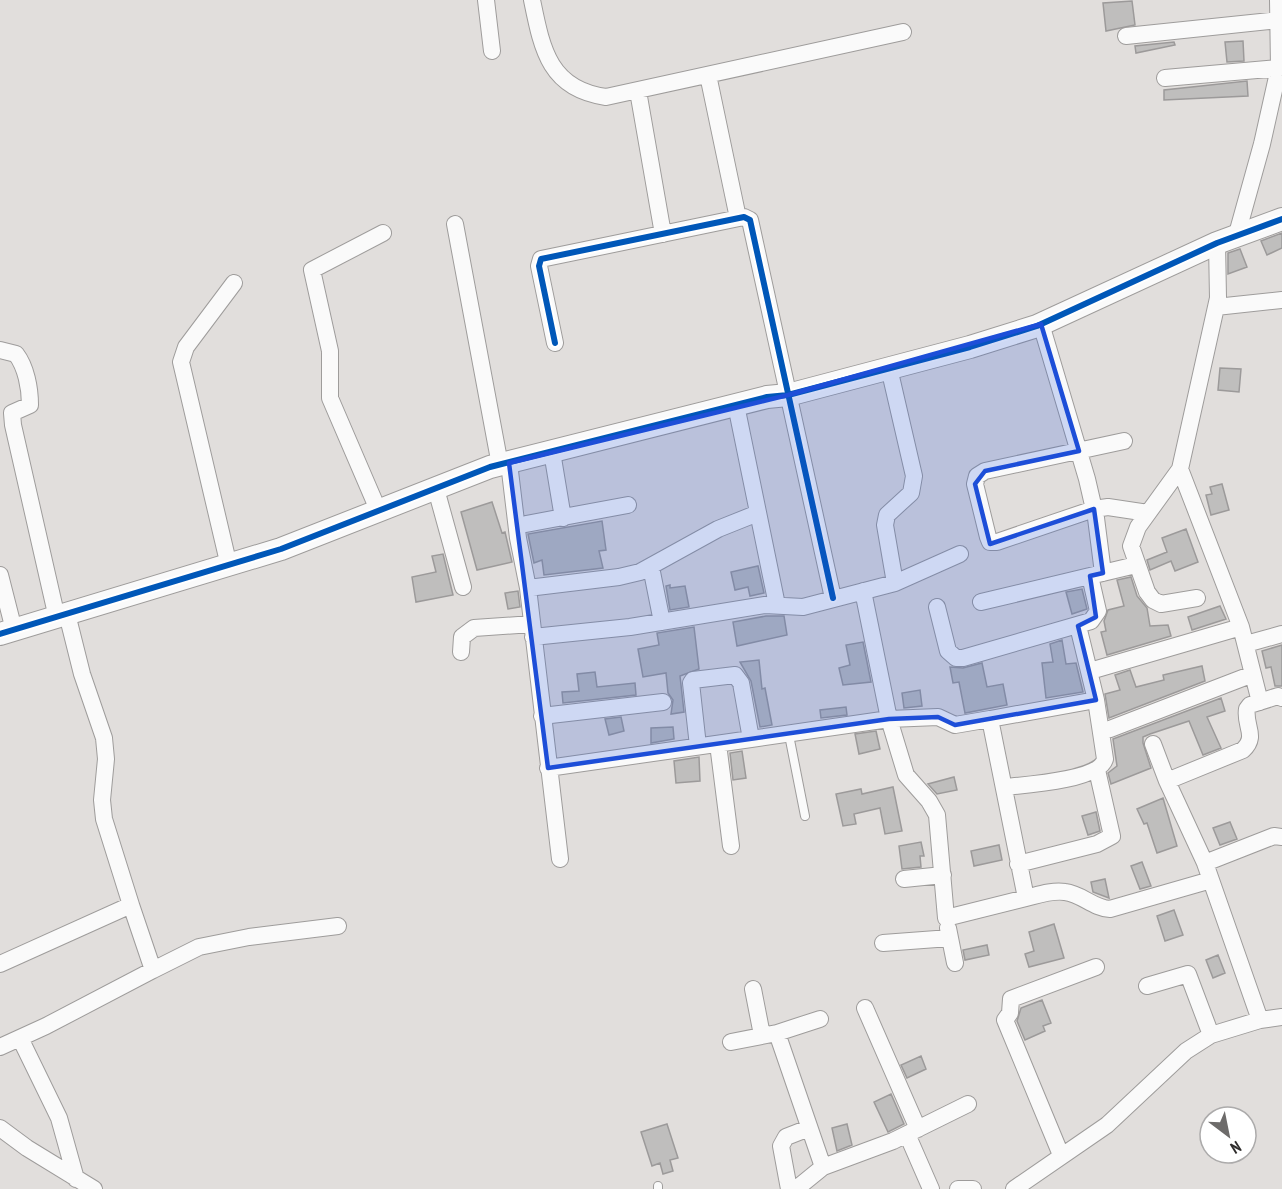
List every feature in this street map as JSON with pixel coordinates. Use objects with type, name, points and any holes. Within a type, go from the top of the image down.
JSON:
[{"type":"street","points":[[486,0],[492,51]]},
{"type":"street","points":[[532,0],[546,59],[561,77],[586,94],[606,97],[903,32]]},
{"type":"street","points":[[1197,598],[1161,604],[1147,592],[1131,552],[1132,537],[1180,469],[1216,307],[1219,279],[1215,260],[1227,238],[1262,144],[1279,68],[1278,0]]},
{"type":"street","points":[[1126,36],[1279,20]]},
{"type":"street","points":[[1165,78],[1279,68]]},
{"type":"street","points":[[708,75],[738,218]]},
{"type":"street","points":[[638,91],[663,234]]},
{"type":"street","points":[[555,343],[539,266],[541,259],[744,217],[752,225],[833,598]]},
{"type":"street","points":[[0,575],[7,632],[229,566],[318,536],[504,464],[736,405],[788,395],[970,347],[1041,324],[1227,238],[1282,219]]},
{"type":"street","points":[[455,224],[528,588],[560,860]]},
{"type":"street","points":[[379,512],[330,398],[330,351],[312,270],[383,233]]},
{"type":"street","points":[[229,566],[181,362],[186,347],[234,283]]},
{"type":"street","points":[[1216,307],[1282,300]]},
{"type":"street","points":[[937,607],[948,651],[956,658],[994,651],[1078,626],[1091,621],[1098,611],[1095,509],[1041,324]]},
{"type":"street","points":[[0,350],[16,354],[21,360],[30,394],[30,405],[6,414],[62,616],[104,738],[106,759],[102,800],[104,819],[153,970]]},
{"type":"street","points":[[889,368],[914,476],[911,493],[887,515],[885,525],[895,583]]},
{"type":"street","points":[[736,405],[777,604]]},
{"type":"street","points":[[1124,441],[985,471],[977,476],[975,484],[985,529],[990,542],[996,542],[1095,509],[1108,507],[1148,513]]},
{"type":"street","points":[[552,452],[563,518]]},
{"type":"street","points":[[1180,469],[1241,627],[1260,702]]},
{"type":"street","points":[[436,489],[463,587]]},
{"type":"street","points":[[526,524],[628,505]]},
{"type":"street","points":[[528,588],[619,577],[651,567],[718,529],[758,513]]},
{"type":"street","points":[[460,652],[462,637],[474,628],[533,631],[662,622],[777,604],[802,607],[895,583],[960,554]]},
{"type":"street","points":[[981,602],[1136,565]]},
{"type":"street","points":[[651,567],[662,622]]},
{"type":"street","points":[[863,591],[889,719],[906,775],[929,801],[937,815],[946,918],[955,963]]},
{"type":"street","points":[[1005,787],[1062,780],[1097,770],[1104,763],[1096,700],[1078,626]]},
{"type":"street","points":[[1090,671],[1241,627]]},
{"type":"street","points":[[1246,645],[1282,634]]},
{"type":"street","points":[[1100,726],[1104,730],[1110,729],[1253,674]]},
{"type":"street","points":[[698,746],[690,689],[693,680],[735,675],[739,679],[751,739]]},
{"type":"street","points":[[1167,781],[1243,750],[1250,744],[1252,737],[1245,716],[1247,710],[1260,702],[1278,696],[1282,698]]},
{"type":"street","points":[[548,768],[889,719],[938,717],[955,725],[1096,700]]},
{"type":"street","points":[[542,716],[663,702]]},
{"type":"street","points":[[990,719],[1026,898]]},
{"type":"street","points":[[718,744],[731,846]]},
{"type":"street","points":[[1153,744],[1167,781],[1205,863],[1260,1020]]},
{"type":"street","points":[[1018,864],[1097,844],[1112,836],[1097,770]]},
{"type":"street","points":[[1205,863],[1274,836],[1282,837]]},
{"type":"street","points":[[904,879],[943,875]]},
{"type":"street","points":[[946,918],[1026,898],[1067,892],[1100,908],[1110,909],[1211,880]]},
{"type":"street","points":[[0,964],[131,905]]},
{"type":"street","points":[[0,1047],[199,947],[249,937],[338,926]]},
{"type":"street","points":[[883,943],[950,938]]},
{"type":"street","points":[[1060,1155],[1005,1020],[1010,1013],[1011,999],[1096,967]]},
{"type":"street","points":[[1147,986],[1188,974],[1212,1035]]},
{"type":"street","points":[[753,989],[823,1167]]},
{"type":"street","points":[[865,1008],[913,1131],[931,1189]]},
{"type":"street","points":[[1014,1189],[1060,1155],[1107,1125],[1186,1052],[1212,1035],[1260,1020],[1282,1017]]},
{"type":"street","points":[[731,1042],[770,1034],[819,1019]]},
{"type":"street","points":[[20,1038],[59,1118],[76,1179]]},
{"type":"street","points":[[807,1185],[823,1167],[913,1131],[968,1104]]},
{"type":"street","points":[[0,1128],[27,1148],[94,1189]]},
{"type":"street","points":[[789,1189],[781,1146],[786,1137],[809,1128]]},
{"type":"street","points":[[958,1189],[973,1189]]},
{"type":"lane","points":[[789,735],[805,816]]},
{"type":"highlighted area","points":[[1041,324],[1079,451],[985,471],[975,484],[990,544],[1094,509],[1103,573],[1090,576],[1096,617],[1078,626],[1096,700],[955,725],[938,717],[889,719],[548,768],[509,463],[788,395]]},
{"type":"building","points":[[1132,1],[1135,25],[1106,31],[1103,3]]},
{"type":"building","points":[[1243,41],[1244,61],[1227,62],[1225,42]]},
{"type":"building","points":[[1174,42],[1175,45],[1136,53],[1135,46]]},
{"type":"building","points":[[1247,81],[1248,96],[1164,100],[1164,90]]},
{"type":"building","points":[[1282,233],[1282,248],[1267,255],[1261,241]]},
{"type":"building","points":[[1240,249],[1247,267],[1228,274],[1228,253]]},
{"type":"building","points":[[1220,368],[1241,369],[1239,392],[1218,390]]},
{"type":"building","points":[[1222,484],[1229,510],[1211,515],[1206,495],[1212,494],[1210,487]]},
{"type":"building","points":[[492,502],[502,533],[505,532],[512,562],[477,570],[461,512]]},
{"type":"building","points":[[602,521],[606,550],[599,551],[603,568],[544,575],[542,560],[534,563],[528,534]]},
{"type":"building","points":[[1186,529],[1198,562],[1175,571],[1171,561],[1150,570],[1147,560],[1167,552],[1162,538]]},
{"type":"building","points":[[443,554],[453,595],[416,602],[412,577],[436,572],[432,556]]},
{"type":"building","points":[[758,566],[764,593],[750,596],[748,587],[735,590],[731,572]]},
{"type":"building","points":[[1131,577],[1137,596],[1147,608],[1150,626],[1168,625],[1171,636],[1107,655],[1101,632],[1106,631],[1104,621],[1108,610],[1124,606],[1117,580]]},
{"type":"building","points":[[670,585],[670,588],[685,586],[689,607],[670,610],[666,586]]},
{"type":"building","points":[[1082,589],[1087,609],[1072,614],[1066,592]]},
{"type":"building","points":[[518,591],[520,607],[508,609],[505,593]]},
{"type":"building","points":[[1220,606],[1226,619],[1192,630],[1188,617]]},
{"type":"building","points":[[766,616],[784,616],[787,635],[737,646],[733,622]]},
{"type":"building","points":[[694,627],[699,669],[680,676],[684,712],[671,714],[673,700],[668,693],[666,673],[643,677],[638,649],[659,645],[657,633]]},
{"type":"building","points":[[1062,640],[1066,664],[1076,663],[1083,692],[1046,698],[1042,663],[1053,662],[1050,644]]},
{"type":"building","points":[[863,642],[871,682],[843,685],[839,668],[850,665],[846,645]]},
{"type":"building","points":[[1282,645],[1282,686],[1275,686],[1271,667],[1266,668],[1262,651]]},
{"type":"building","points":[[759,660],[762,689],[765,688],[772,725],[760,727],[751,681],[740,662]]},
{"type":"building","points":[[982,663],[987,687],[1003,684],[1007,705],[965,713],[959,682],[953,683],[950,667],[963,668]]},
{"type":"building","points":[[1202,666],[1205,681],[1109,718],[1105,694],[1120,690],[1115,675],[1130,670],[1136,687],[1164,680],[1163,675]]},
{"type":"building","points":[[595,672],[597,687],[635,683],[636,695],[563,703],[562,692],[579,691],[577,674]]},
{"type":"building","points":[[920,690],[922,706],[904,708],[902,693]]},
{"type":"building","points":[[1221,698],[1225,711],[1207,717],[1221,748],[1203,755],[1189,721],[1143,737],[1151,768],[1111,784],[1108,773],[1117,766],[1113,739]]},
{"type":"building","points":[[846,707],[847,715],[821,718],[820,710]]},
{"type":"building","points":[[621,717],[624,731],[609,735],[605,719]]},
{"type":"building","points":[[673,727],[674,739],[651,743],[651,728]]},
{"type":"building","points":[[876,731],[880,749],[859,754],[855,734]]},
{"type":"building","points":[[742,751],[746,778],[733,780],[730,753]]},
{"type":"building","points":[[699,757],[700,781],[676,783],[674,761]]},
{"type":"building","points":[[954,777],[957,790],[937,794],[928,784]]},
{"type":"building","points":[[893,787],[902,831],[885,834],[880,808],[854,814],[856,824],[843,826],[836,794],[861,789],[862,794]]},
{"type":"building","points":[[1163,798],[1177,846],[1157,853],[1147,823],[1144,824],[1137,809]]},
{"type":"building","points":[[1096,812],[1100,831],[1088,835],[1082,816]]},
{"type":"building","points":[[1230,822],[1237,839],[1220,845],[1213,828]]},
{"type":"building","points":[[921,842],[924,856],[920,856],[921,867],[902,869],[899,846]]},
{"type":"building","points":[[999,845],[1002,860],[974,866],[971,851]]},
{"type":"building","points":[[1142,862],[1151,886],[1140,889],[1131,866]]},
{"type":"building","points":[[1105,879],[1109,898],[1093,892],[1091,882]]},
{"type":"building","points":[[1174,910],[1183,935],[1165,941],[1157,916]]},
{"type":"building","points":[[1054,924],[1064,958],[1029,967],[1025,954],[1034,951],[1029,932]]},
{"type":"building","points":[[987,945],[989,955],[965,960],[963,950]]},
{"type":"building","points":[[1218,955],[1225,973],[1213,978],[1206,960]]},
{"type":"building","points":[[1042,1000],[1051,1023],[1043,1026],[1045,1031],[1025,1040],[1017,1021],[1021,1008]]},
{"type":"building","points":[[921,1056],[926,1069],[907,1078],[901,1065]]},
{"type":"building","points":[[891,1094],[904,1124],[888,1132],[874,1102]]},
{"type":"building","points":[[667,1124],[678,1158],[670,1160],[673,1171],[663,1174],[660,1163],[652,1166],[641,1132]]},
{"type":"building","points":[[847,1124],[852,1145],[837,1151],[832,1128]]},
{"type":"cycle path","points":[[555,343],[539,266],[541,259],[744,217],[750,220],[833,598]]},
{"type":"cycle path","points":[[0,634],[281,549],[490,467],[767,397],[788,395],[970,347],[1037,326],[1217,243],[1282,219]]}]
